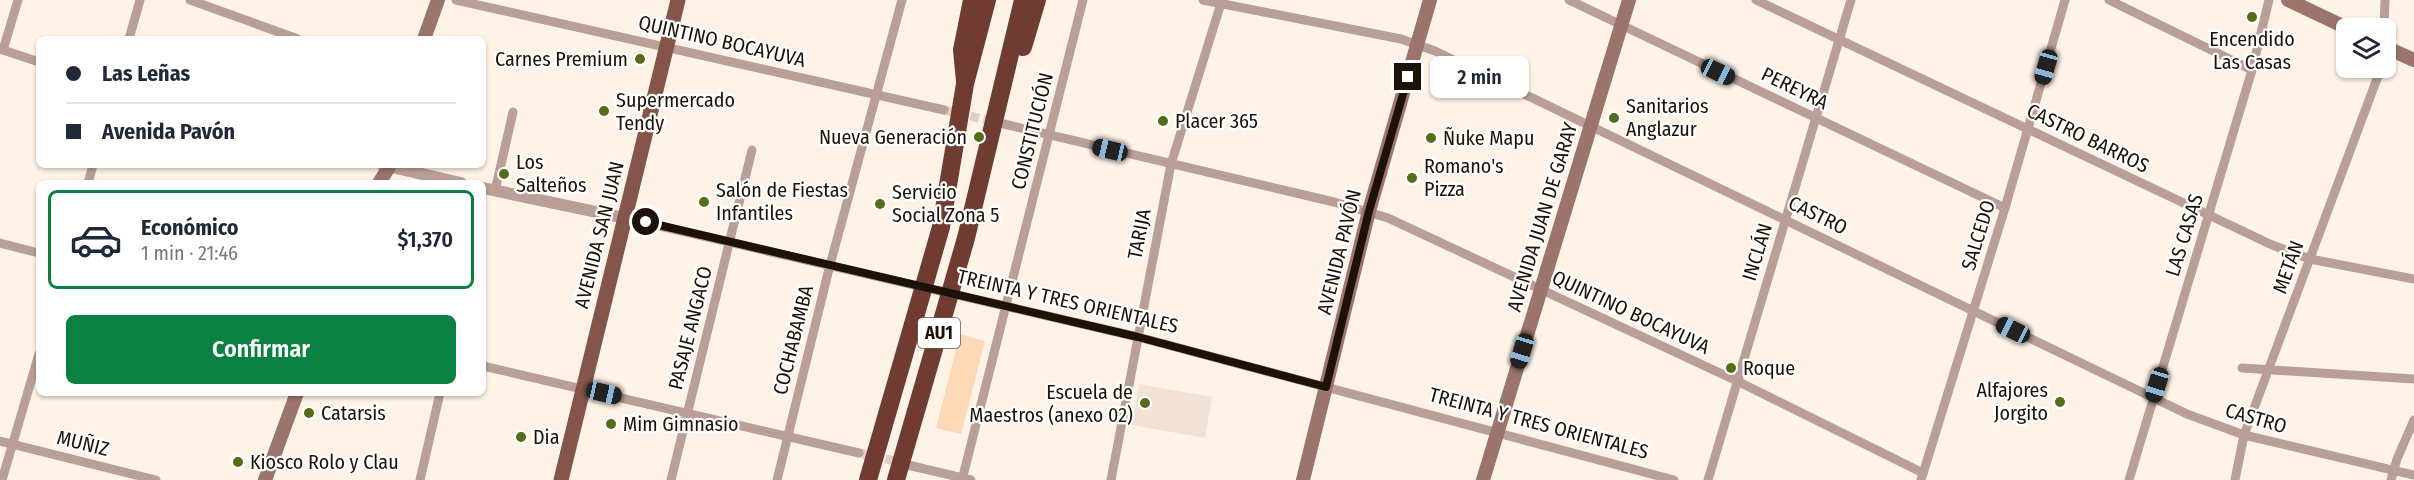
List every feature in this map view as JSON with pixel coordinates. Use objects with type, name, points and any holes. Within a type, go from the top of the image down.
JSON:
[{"type":"highway","points":[[965,84],[962,50],[972,0]]},
{"type":"highway","name":"AU1","points":[[868,480],[941,227],[965,84],[987,0]]},
{"type":"highway","name":"AU1","points":[[896,480],[979,186],[1023,0]]},
{"type":"highway","points":[[979,186],[1037,0]]},
{"type":"main road","points":[[425,36],[438,0]]},
{"type":"main road","name":"AVENIDA SAN JUAN","points":[[561,480],[678,0]]},
{"type":"main road","name":"AVENIDA PAVÓN","points":[[1303,480],[1369,211],[1430,0]]},
{"type":"main road","name":"AVENIDA JUAN DE GARAY","points":[[1483,480],[1629,0]]},
{"type":"main road","points":[[2288,0],[2336,23]]},
{"type":"main road","points":[[2396,52],[2414,60]]},
{"type":"main road","points":[[265,480],[296,396]]},
{"type":"street","points":[[18,0],[1,50],[36,61]]},
{"type":"street","points":[[130,36],[140,0]]},
{"type":"street","points":[[190,0],[290,36]]},
{"type":"street","name":"QUINTINO BOCAYUVA","points":[[456,0],[944,110]]},
{"type":"street","name":"COCHABAMBA","points":[[777,480],[830,265],[902,0]]},
{"type":"street","name":"CONSTITUCIÓN","points":[[966,479],[1083,0]]},
{"type":"street","name":"CASTRO","points":[[1203,0],[1222,2],[1418,44],[1590,124],[2153,399],[2244,435],[2392,476],[2414,476]]},
{"type":"street","name":"PEREYRA","points":[[1569,0],[2005,208]]},
{"type":"street","name":"CASTRO BARROS","points":[[1756,0],[2281,249],[2310,259],[2414,279]]},
{"type":"street","name":"INCLÁN","points":[[1708,480],[1851,0]]},
{"type":"street","name":"SALCEDO","points":[[1922,476],[2005,208],[2065,0]]},
{"type":"street","points":[[2109,0],[2252,70]]},
{"type":"street","name":"LAS CASAS","points":[[2129,480],[2252,70],[2270,0]]},
{"type":"street","points":[[2384,18],[2385,0]]},
{"type":"street","name":"TARIJA","points":[[1111,480],[1171,164],[1222,2]]},
{"type":"street","name":"METÁN","points":[[2235,480],[2244,435],[2377,78]]},
{"type":"street","points":[[489,189],[513,112]]},
{"type":"street","name":"QUINTINO BOCAYUVA","points":[[1004,124],[1369,211],[1737,381],[1922,476]]},
{"type":"street","name":"PASAJE ANGACO","points":[[671,480],[752,150]]},
{"type":"street","points":[[393,168],[447,180]]},
{"type":"street","name":"TREINTA Y TRES ORIENTALES","points":[[489,189],[625,218],[1138,337],[1674,480]]},
{"type":"street","points":[[0,243],[36,252]]},
{"type":"street","points":[[2,480],[36,364]]},
{"type":"street","points":[[486,367],[859,453]]},
{"type":"street","points":[[2242,368],[2269,372],[2414,379]]},
{"type":"street","points":[[420,480],[439,396]]},
{"type":"street","points":[[2392,476],[2414,420]]},
{"type":"street","name":"MUÑIZ","points":[[0,441],[156,480]]},
{"type":"street","points":[[908,465],[966,479]]},
{"type":"shaded area","points":[[960,334],[985,341],[961,434],[936,428]]},
{"type":"shaded area","points":[[1139,384],[1212,397],[1205,438],[1132,425]]},
{"type":"tunnel","points":[[944,110],[995,122]]},
{"type":"tunnel","points":[[859,453],[903,463]]},
{"type":"place","name":"Encendido Las Casas","points":[[2252,17]]},
{"type":"place","name":"Carnes Premium","points":[[640,59]]},
{"type":"place","name":"Supermercado Tendy","points":[[604,111]]},
{"type":"place","name":"Sanitarios Anglazur","points":[[1614,118]]},
{"type":"place","name":"Placer 365","points":[[1163,121]]},
{"type":"place","name":"Nueva Generación","points":[[979,137]]},
{"type":"place","name":"Ñuke Mapu","points":[[1431,138]]},
{"type":"place","name":"Los Salteños","points":[[504,174]]},
{"type":"place","name":"Romano's Pizza","points":[[1412,178]]},
{"type":"place","name":"Salón de Fiestas Infantiles","points":[[704,202]]},
{"type":"place","name":"Servicio Social Zona 5","points":[[880,204]]},
{"type":"place","name":"Roque","points":[[1731,368]]},
{"type":"place","name":"Alfajores Jorgito","points":[[2060,402]]},
{"type":"place","name":"Escuela de Maestros (anexo 02)","points":[[1145,403]]},
{"type":"place","name":"Catarsis","points":[[309,413]]},
{"type":"place","name":"Mim Gimnasio","points":[[611,424]]},
{"type":"place","name":"Dia","points":[[521,437]]},
{"type":"place","name":"Kiosco Rolo y Clau","points":[[238,462]]},
{"type":"route","points":[[646,222],[1138,337],[1326,387],[1369,211],[1408,77]]}]
